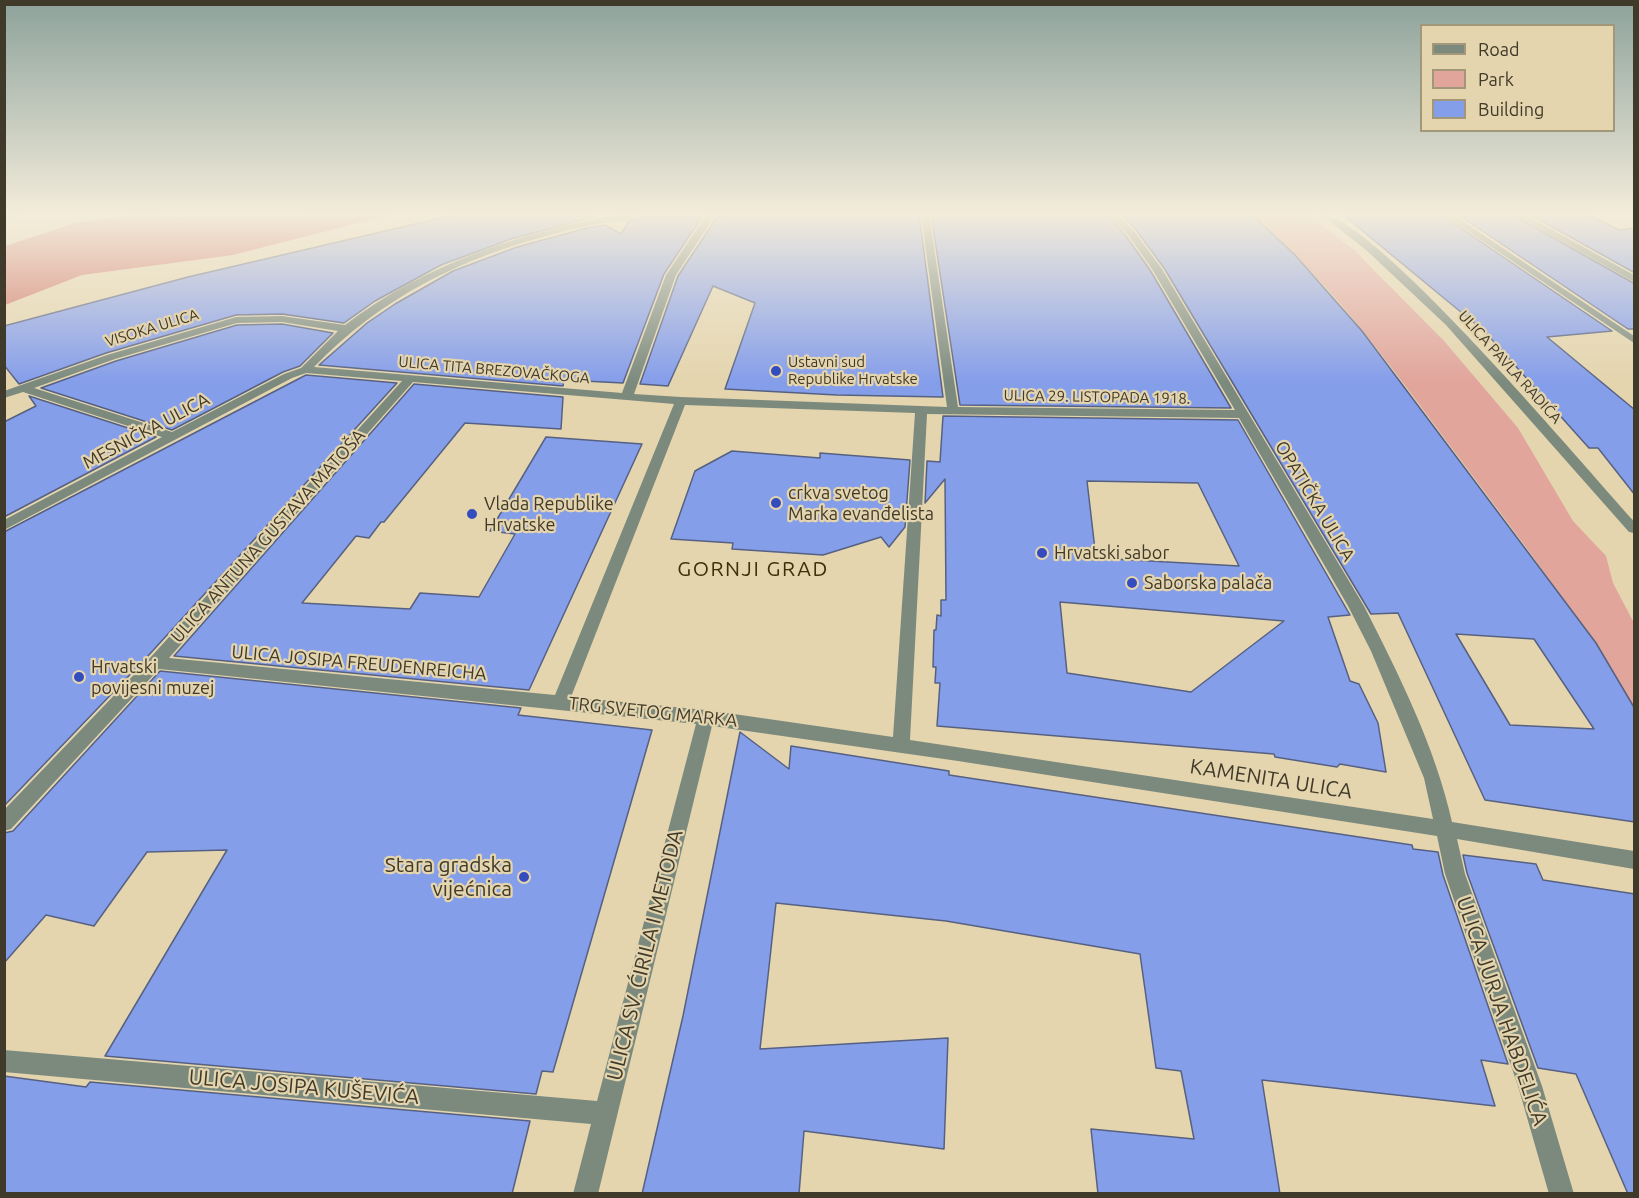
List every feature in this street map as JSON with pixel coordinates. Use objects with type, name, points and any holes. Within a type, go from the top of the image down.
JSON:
[{"type":"street","points":[[305,370],[348,329],[386,298],[444,270]]},
{"type":"street","points":[[627,396],[674,270]]},
{"type":"street","points":[[681,401],[953,410],[933,270]]},
{"type":"street","name":"OPATIČKA ULICA","points":[[1158,270],[1356,606],[1375,643],[1433,778],[1444,828]]},
{"type":"street","name":"ULICA PAVLA RADIĆA","points":[[1393,270],[1426,300],[1635,529]]},
{"type":"street","points":[[1530,270],[1635,340]]},
{"type":"street","points":[[1618,270],[1635,279]]},
{"type":"street","name":"VISOKA ULICA","points":[[4,395],[111,357],[236,320],[282,319],[348,329]]},
{"type":"street","name":"ULICA TITA BREZOVAČKOGA","points":[[305,370],[681,401]]},
{"type":"street","name":"MESNIČKA ULICA","points":[[4,526],[288,376],[305,370]]},
{"type":"street","name":"ULICA ANTUNA GUSTAVA MATOŠA","points":[[4,823],[155,663],[409,380]]},
{"type":"street","points":[[21,388],[174,436]]},
{"type":"street","name":"TRG SVETOG MARKA","points":[[681,401],[560,702],[706,717],[901,745]]},
{"type":"street","points":[[901,745],[921,410]]},
{"type":"street","name":"ULICA 29. LISTOPADA 1918.","points":[[953,410],[1242,414]]},
{"type":"street","name":"ULICA JOSIPA FREUDENREICHA","points":[[155,663],[560,702]]},
{"type":"street","name":"ULICA SV. ĆIRILA I METODA","points":[[585,1194],[706,717]]},
{"type":"street","name":"KAMENITA ULICA","points":[[901,745],[1444,828],[1635,860]]},
{"type":"street","name":"ULICA JURJA HABDELIĆA","points":[[1444,828],[1455,874],[1530,1086],[1562,1194]]},
{"type":"street","name":"ULICA JOSIPA KUŠEVIĆA","points":[[4,1061],[604,1113]]},
{"type":"green space","points":[[1309,270],[1374,270],[1445,342],[1518,428],[1573,521],[1606,556],[1613,583],[1634,623],[1634,709],[1593,643],[1504,517],[1385,359]]},
{"type":"shaded area","points":[[5,270],[120,270],[82,275],[5,305]]},
{"type":"building","points":[[218,270],[432,270],[375,301],[344,323],[282,314],[236,315],[106,353],[19,384],[4,365],[4,326]]},
{"type":"building","points":[[667,270],[623,383],[564,380],[563,386],[319,365],[367,323],[453,271]]},
{"type":"building","points":[[682,270],[926,270],[943,397],[837,395],[725,389],[755,303],[713,286],[668,386],[640,384]]},
{"type":"building","points":[[939,270],[1150,270],[1231,408],[960,405]]},
{"type":"building","points":[[1165,270],[1308,270],[1362,331],[1596,643],[1635,709],[1635,822],[1485,800],[1398,613],[1371,614]],"holes":[[[1456,634],[1534,639],[1594,729],[1510,725]]]},
{"type":"building","points":[[1410,270],[1522,270],[1612,331],[1547,337],[1635,410],[1635,495],[1598,448],[1589,448],[1485,332]]},
{"type":"building","points":[[1540,270],[1610,270],[1635,284],[1635,329],[1628,329]]},
{"type":"building","points":[[282,324],[333,333],[300,366],[283,372],[172,430],[41,388],[116,361],[237,325]]},
{"type":"building","points":[[306,375],[397,383],[147,657],[4,806],[4,532]]},
{"type":"building","points":[[414,384],[563,397],[561,429],[465,423],[384,522],[381,522],[369,538],[356,536],[302,603],[410,609],[420,593],[479,597],[515,534],[490,531],[546,437],[642,444],[529,690],[174,656]]},
{"type":"building","points":[[29,396],[156,437],[4,517],[4,422],[36,406]]},
{"type":"building","name":"Saborska palača","points":[[943,416],[1238,420],[1350,615],[1328,617],[1350,681],[1359,684],[1378,723],[1386,772],[1340,764],[1337,767],[1275,757],[1274,754],[937,726],[940,683],[935,683],[936,667],[933,667],[934,630],[936,630],[937,615],[941,616],[941,600],[946,600],[945,479],[925,503],[927,461],[940,462]],"holes":[[[1087,481],[1198,483],[1239,566],[1096,558]],[[1060,602],[1284,621],[1191,692],[1067,673]]]},
{"type":"building","name":"crkva svetog Marka evanđelista","points":[[732,451],[820,458],[820,453],[910,460],[905,527],[889,547],[881,537],[823,555],[732,549],[733,543],[671,539],[695,471]]},
{"type":"building","name":"Stara gradska vijećnica","points":[[160,671],[521,708],[518,715],[652,730],[553,1072],[542,1071],[536,1094],[105,1056],[227,850],[147,852],[94,926],[46,915],[4,963],[4,833],[13,831]]},
{"type":"building","points":[[740,732],[789,769],[791,746],[949,771],[949,775],[1412,845],[1413,849],[1438,852],[1443,875],[1508,1064],[1481,1060],[1495,1106],[1262,1080],[1280,1194],[1098,1194],[1091,1129],[1194,1139],[1181,1071],[1156,1068],[1140,954],[946,921],[776,903],[760,1049],[948,1038],[944,1149],[804,1131],[799,1194],[642,1194],[683,1016]]},
{"type":"building","points":[[1463,855],[1536,864],[1543,880],[1635,894],[1635,1194],[1628,1194],[1576,1074],[1538,1068],[1467,873]]},
{"type":"building","points":[[4,1076],[86,1087],[90,1082],[530,1121],[512,1194],[4,1194]]},
{"type":"place","name":"Ustavni sud Republike Hrvatske","points":[[776,371]]},
{"type":"place","name":"crkva svetog Marka evanđelista","points":[[776,503]]},
{"type":"place","name":"Vlada Republike Hrvatske","points":[[472,514]]},
{"type":"place","name":"Hrvatski sabor","points":[[1042,553]]},
{"type":"place","name":"Saborska palača","points":[[1132,583]]},
{"type":"place","name":"Hrvatski povijesni muzej","points":[[79,677]]},
{"type":"place","name":"Stara gradska vijećnica","points":[[524,877]]},
{"type":"district","name":"GORNJI GRAD","points":[[753,569]]}]
